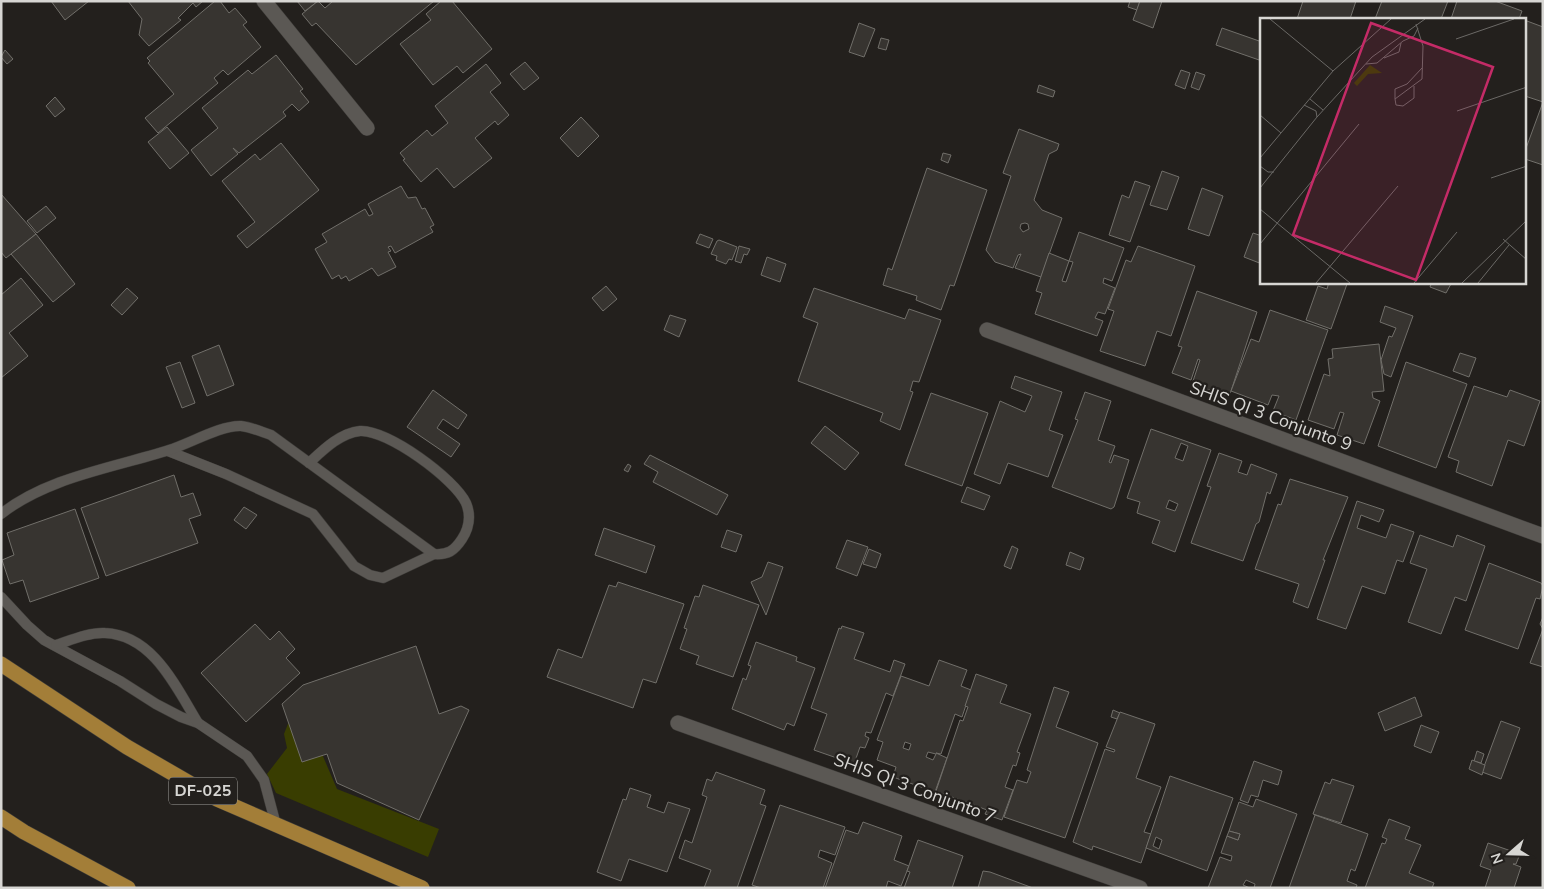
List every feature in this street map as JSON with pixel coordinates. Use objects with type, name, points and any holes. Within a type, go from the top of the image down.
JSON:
[{"type":"main road","name":"DF-025","points":[[1,664],[119,741],[217,800],[422,888]]},
{"type":"main road","points":[[1,816],[24,832],[128,888]]},
{"type":"street","points":[[264,1],[367,128]]},
{"type":"street","name":"SHIS QI 3 Conjunto 9","points":[[987,330],[1543,536]]},
{"type":"street","name":"SHIS QI 3 Conjunto 7","points":[[678,723],[1140,888]]},
{"type":"lane","points":[[1,514],[24,497],[86,474],[168,451],[223,429],[241,426],[271,435],[434,554]]},
{"type":"lane","points":[[168,451],[226,474],[312,514],[354,566],[370,575],[383,578],[434,554],[446,554],[456,548],[466,533],[470,516],[466,503],[457,488],[418,458],[382,435],[361,431],[343,436],[309,463]]},
{"type":"lane","points":[[1,597],[44,640],[56,645],[156,704],[181,717],[198,723],[247,756],[264,780],[276,825]]},
{"type":"lane","points":[[56,645],[104,633],[125,636],[152,654],[198,723]]},
{"type":"shaded area","points":[[298,698],[337,789],[439,829],[428,857],[276,793],[267,774],[287,748],[284,734]]},
{"type":"building","points":[[51,1],[89,1],[65,20]]},
{"type":"building","points":[[128,1],[203,1],[196,7],[193,3],[178,18],[181,20],[149,46],[139,35],[142,19]]},
{"type":"building","points":[[215,1],[220,1],[229,13],[235,8],[247,22],[243,25],[261,47],[228,75],[223,70],[214,78],[218,83],[158,133],[145,118],[174,94],[148,63],[150,61],[147,58]]},
{"type":"building","points":[[297,1],[318,1],[305,11]]},
{"type":"building","points":[[318,1],[325,8],[333,1],[434,1],[356,65],[316,23],[312,26],[302,14]]},
{"type":"building","points":[[441,1],[452,1],[492,49],[463,73],[457,66],[433,85],[400,44],[431,20],[426,14]]},
{"type":"building","points":[[1130,1],[1140,1],[1137,10],[1128,7]]},
{"type":"building","points":[[1140,1],[1162,1],[1153,28],[1133,20]]},
{"type":"building","points":[[1303,1],[1356,1],[1350,18],[1297,18]]},
{"type":"building","points":[[1382,1],[1448,1],[1441,18],[1375,18]]},
{"type":"building","points":[[1457,1],[1495,1],[1522,11],[1519,18],[1451,18]]},
{"type":"building","points":[[1527,21],[1543,27],[1543,102],[1526,96]]},
{"type":"building","points":[[859,23],[875,29],[864,57],[849,52]]},
{"type":"building","points":[[1222,28],[1260,41],[1260,60],[1216,45]]},
{"type":"building","points":[[881,38],[889,40],[886,50],[878,48]]},
{"type":"building","points":[[5,50],[13,59],[7,64],[1,57]]},
{"type":"building","points":[[276,55],[303,89],[300,91],[309,102],[299,111],[292,104],[283,112],[286,116],[239,153],[233,148],[238,154],[211,176],[191,150],[218,128],[202,108],[248,70],[252,74]]},
{"type":"building","points":[[525,62],[539,78],[524,90],[510,74]]},
{"type":"building","points":[[486,64],[501,83],[490,92],[509,115],[498,125],[495,121],[475,138],[492,158],[454,188],[437,168],[421,182],[403,160],[405,159],[400,153],[427,130],[432,136],[448,123],[435,106]]},
{"type":"building","points":[[1181,70],[1190,73],[1185,89],[1175,85]]},
{"type":"building","points":[[1196,72],[1205,75],[1199,90],[1191,87]]},
{"type":"building","points":[[1039,85],[1055,91],[1053,97],[1037,92]]},
{"type":"building","points":[[55,97],[65,109],[55,117],[46,106]]},
{"type":"building","points":[[1543,102],[1543,165],[1526,159],[1526,148]]},
{"type":"building","points":[[581,117],[599,136],[578,157],[560,138]]},
{"type":"building","points":[[167,127],[189,153],[170,169],[148,142]]},
{"type":"building","points":[[1019,129],[1059,144],[1057,150],[1049,154],[1034,200],[1042,210],[1062,218],[1041,277],[1015,268],[1021,254],[1018,255],[1013,268],[995,262],[986,250],[1011,176],[1003,173]],"holes":[[[1021,224],[1028,224],[1029,229],[1023,232],[1020,228]]]},
{"type":"building","points":[[281,143],[319,190],[247,248],[237,236],[255,222],[222,181],[255,154],[260,160]]},
{"type":"building","points":[[943,153],[951,155],[948,163],[941,160]]},
{"type":"building","points":[[927,168],[987,190],[954,286],[950,285],[941,310],[916,300],[917,296],[883,285],[888,268],[892,270]]},
{"type":"building","points":[[1162,171],[1179,177],[1167,210],[1150,205]]},
{"type":"building","points":[[1135,181],[1150,186],[1130,242],[1109,235],[1122,195],[1129,198]]},
{"type":"building","points":[[401,186],[408,198],[416,197],[422,209],[425,208],[434,225],[430,227],[433,232],[395,253],[391,246],[388,247],[391,251],[388,252],[396,267],[378,276],[372,268],[349,281],[346,276],[341,279],[339,275],[332,279],[315,249],[327,242],[322,234],[365,209],[369,216],[373,214],[368,204]]},
{"type":"building","points":[[1202,188],[1223,196],[1209,236],[1188,229]]},
{"type":"building","points":[[1,194],[36,234],[6,258],[1,252]]},
{"type":"building","points":[[46,206],[56,218],[37,233],[27,221]]},
{"type":"building","points":[[1079,232],[1124,248],[1112,281],[1104,278],[1103,283],[1115,288],[1105,314],[1098,312],[1095,318],[1103,321],[1097,336],[1035,314],[1042,293],[1036,291],[1049,253],[1069,261]],"holes":[[[1069,261],[1073,262],[1066,282],[1062,281]]]},
{"type":"building","points":[[1253,233],[1260,235],[1260,263],[1244,257]]},
{"type":"building","points":[[36,234],[75,284],[53,302],[11,254]]},
{"type":"building","points":[[700,234],[713,239],[709,248],[696,243]]},
{"type":"building","points":[[719,240],[737,247],[732,260],[729,259],[726,264],[716,260],[717,256],[711,254]]},
{"type":"building","points":[[739,246],[750,249],[747,255],[744,254],[741,263],[735,261]]},
{"type":"building","points":[[1138,246],[1195,266],[1171,336],[1157,331],[1145,366],[1100,351],[1114,311],[1108,309],[1126,260],[1131,262]]},
{"type":"building","points":[[767,257],[786,264],[780,282],[761,275]]},
{"type":"building","points":[[21,278],[43,305],[9,333],[28,356],[1,378],[1,295]]},
{"type":"building","points":[[1328,284],[1347,284],[1331,329],[1306,320],[1318,286],[1327,289]]},
{"type":"building","points":[[1431,284],[1451,284],[1446,293],[1430,287]]},
{"type":"building","points":[[606,286],[617,299],[603,311],[592,298]]},
{"type":"building","points":[[127,288],[138,298],[122,315],[111,305]]},
{"type":"building","points":[[814,288],[905,319],[909,309],[941,320],[919,382],[913,381],[910,391],[913,392],[900,430],[880,421],[883,413],[798,381],[818,323],[803,317]]},
{"type":"building","points":[[1197,291],[1257,312],[1229,397],[1192,384],[1200,360],[1198,359],[1191,380],[1172,373],[1182,347],[1178,346]]},
{"type":"building","points":[[1385,306],[1413,316],[1391,377],[1384,374],[1381,360],[1389,336],[1392,337],[1396,328],[1380,322]]},
{"type":"building","points":[[1270,310],[1328,330],[1296,420],[1273,411],[1279,396],[1272,395],[1268,405],[1231,391],[1251,339],[1259,342]]},
{"type":"building","points":[[670,315],[686,320],[679,337],[664,330]]},
{"type":"building","points":[[1379,344],[1384,391],[1372,392],[1373,398],[1380,401],[1364,444],[1337,435],[1344,413],[1340,412],[1334,429],[1308,420],[1324,374],[1330,376],[1328,359],[1333,358],[1332,349]]},
{"type":"building","points":[[219,345],[234,385],[207,396],[192,356]]},
{"type":"building","points":[[1460,353],[1476,358],[1469,377],[1453,371]]},
{"type":"building","points":[[180,362],[195,403],[182,408],[166,367]]},
{"type":"building","points":[[1406,362],[1467,384],[1436,468],[1378,446]]},
{"type":"building","points":[[1015,376],[1062,392],[1049,430],[1063,435],[1048,477],[1008,463],[1000,484],[974,474],[1000,401],[1025,412],[1032,396],[1011,388]]},
{"type":"building","points":[[1474,386],[1507,397],[1510,390],[1540,401],[1524,446],[1508,440],[1492,486],[1456,472],[1459,461],[1448,457]]},
{"type":"building","points":[[433,390],[467,415],[458,429],[443,419],[437,428],[460,444],[451,457],[407,427]]},
{"type":"building","points":[[1085,392],[1111,401],[1098,440],[1115,446],[1109,462],[1111,463],[1114,455],[1129,460],[1114,507],[1111,509],[1052,487],[1078,420],[1075,419]]},
{"type":"building","points":[[931,393],[988,413],[962,486],[905,465]]},
{"type":"building","points":[[825,426],[859,453],[845,470],[811,443]]},
{"type":"building","points":[[1151,429],[1211,450],[1175,552],[1152,543],[1160,521],[1137,513],[1140,502],[1127,498]],"holes":[[[1181,443],[1188,446],[1183,461],[1175,458]],[[1169,500],[1178,504],[1175,511],[1166,508]]]},
{"type":"building","points":[[1219,453],[1242,461],[1238,472],[1247,475],[1251,464],[1277,474],[1270,494],[1267,492],[1259,522],[1256,524],[1243,561],[1191,543],[1211,487],[1207,486]]},
{"type":"building","points":[[650,455],[728,495],[717,515],[653,482],[658,472],[644,464]]},
{"type":"building","points":[[628,464],[631,466],[628,472],[624,470]]},
{"type":"building","points":[[174,475],[181,497],[193,493],[201,515],[189,519],[198,543],[106,576],[81,508]]},
{"type":"building","points":[[1290,479],[1348,497],[1323,560],[1325,560],[1308,608],[1293,602],[1299,584],[1255,569],[1278,504],[1281,505]]},
{"type":"building","points":[[967,487],[990,496],[984,510],[961,502]]},
{"type":"building","points":[[1357,501],[1384,510],[1379,522],[1361,515],[1357,528],[1386,538],[1391,524],[1414,532],[1403,562],[1397,560],[1385,594],[1362,586],[1346,629],[1317,619]]},
{"type":"building","points":[[244,507],[257,515],[246,529],[234,520]]},
{"type":"building","points":[[75,509],[99,578],[30,602],[23,580],[10,584],[2,560],[14,555],[7,533]]},
{"type":"building","points":[[604,528],[655,546],[646,573],[595,555]]},
{"type":"building","points":[[727,530],[742,535],[736,552],[721,547]]},
{"type":"building","points":[[1420,535],[1453,547],[1457,535],[1485,546],[1466,601],[1455,597],[1441,634],[1408,622],[1427,569],[1410,563]]},
{"type":"building","points":[[847,540],[868,547],[857,576],[836,568]]},
{"type":"building","points":[[1012,546],[1018,549],[1011,569],[1004,566]]},
{"type":"building","points":[[869,549],[881,554],[876,568],[863,564]]},
{"type":"building","points":[[1070,552],[1084,558],[1080,570],[1066,565]]},
{"type":"building","points":[[768,562],[783,567],[766,615],[751,582],[762,577]]},
{"type":"building","points":[[1489,563],[1541,583],[1543,586],[1540,599],[1536,598],[1518,649],[1465,630]]},
{"type":"building","points":[[618,582],[684,604],[656,683],[643,679],[633,708],[547,677],[558,649],[582,658],[609,585],[616,587]]},
{"type":"building","points":[[703,585],[759,605],[733,677],[696,664],[699,656],[680,649],[687,629],[684,628],[695,596],[699,597]]},
{"type":"building","points":[[1543,617],[1543,629],[1540,624]]},
{"type":"building","points":[[255,624],[270,640],[279,631],[295,649],[286,658],[300,673],[246,722],[201,673]]},
{"type":"building","points":[[842,626],[864,633],[854,659],[890,672],[894,660],[905,664],[893,696],[886,693],[871,733],[866,732],[865,736],[869,738],[865,748],[860,747],[854,764],[814,750],[827,714],[811,708],[839,628],[841,629]]},
{"type":"building","points":[[1543,629],[1543,667],[1530,663]]},
{"type":"building","points":[[756,642],[797,657],[796,661],[815,668],[794,726],[787,723],[784,730],[732,709],[743,678],[746,680],[751,666],[748,665]]},
{"type":"building","points":[[416,646],[439,714],[461,706],[469,710],[419,820],[337,783],[327,754],[302,762],[282,704],[303,685]]},
{"type":"building","points":[[939,660],[967,670],[961,686],[971,690],[962,717],[955,714],[941,754],[936,753],[947,758],[935,792],[893,777],[896,767],[877,760],[883,742],[877,740],[901,676],[929,686]],"holes":[[[905,742],[911,744],[909,750],[903,748]],[[928,752],[936,754],[933,760],[926,757]]]},
{"type":"building","points":[[976,674],[1007,685],[1000,703],[1031,714],[1017,752],[1020,753],[1016,766],[1013,765],[1005,787],[1013,790],[1002,820],[985,814],[987,810],[936,791],[960,720],[963,721],[968,707],[965,706]]},
{"type":"building","points":[[1054,687],[1069,692],[1056,727],[1098,743],[1065,838],[1004,817],[1017,780],[1027,783],[1031,772],[1027,770]]},
{"type":"building","points":[[1415,697],[1422,716],[1385,731],[1378,713]]},
{"type":"building","points":[[1113,710],[1120,713],[1117,719],[1111,717]]},
{"type":"building","points":[[1120,712],[1155,724],[1136,778],[1161,787],[1144,832],[1151,834],[1141,863],[1093,846],[1092,850],[1073,842],[1105,749],[1114,752],[1115,750],[1106,747]]},
{"type":"building","points":[[1501,721],[1520,728],[1501,779],[1482,772]]},
{"type":"building","points":[[1421,725],[1439,732],[1431,753],[1414,746]]},
{"type":"building","points":[[1477,751],[1484,754],[1481,763],[1474,761]]},
{"type":"building","points":[[1472,760],[1485,765],[1482,775],[1469,769]]},
{"type":"building","points":[[1254,761],[1282,771],[1278,785],[1263,780],[1258,797],[1251,795],[1248,803],[1240,800]]},
{"type":"building","points":[[716,772],[765,790],[760,804],[766,806],[737,888],[704,888],[711,870],[679,858],[685,840],[692,843],[707,797],[702,795],[707,779],[712,781]]},
{"type":"building","points":[[1170,776],[1233,798],[1207,871],[1146,848]],"holes":[[[1156,837],[1162,840],[1159,849],[1153,846]]]},
{"type":"building","points":[[1332,779],[1354,786],[1341,823],[1313,814],[1325,782],[1330,784]]},
{"type":"building","points":[[630,788],[651,795],[647,807],[664,813],[668,802],[690,809],[667,872],[629,859],[621,881],[597,872],[623,799],[626,800]]},
{"type":"building","points":[[1256,799],[1297,814],[1270,888],[1254,888],[1255,884],[1246,880],[1243,885],[1250,888],[1208,888],[1220,857],[1231,861],[1232,856],[1221,853],[1227,836],[1238,840],[1240,834],[1229,831],[1239,802],[1253,807]]},
{"type":"building","points":[[780,805],[845,827],[835,855],[820,850],[818,857],[832,863],[823,888],[761,888],[752,885]]},
{"type":"building","points":[[1315,815],[1368,834],[1355,871],[1351,869],[1347,881],[1357,885],[1356,888],[1289,888]]},
{"type":"building","points":[[1389,819],[1410,827],[1405,839],[1421,845],[1409,873],[1434,883],[1432,888],[1365,888],[1382,843],[1385,844],[1387,839],[1382,837]]},
{"type":"building","points":[[863,822],[902,836],[894,860],[909,866],[901,886],[888,881],[886,888],[825,888],[846,830],[858,834]]},
{"type":"building","points":[[1229,831],[1240,834],[1238,840],[1227,836]]},
{"type":"building","points":[[918,840],[963,856],[952,888],[904,888],[910,872],[907,871]]},
{"type":"building","points":[[1488,843],[1520,854],[1516,864],[1513,864],[1521,867],[1514,888],[1485,888],[1491,870],[1480,866]]},
{"type":"building","points":[[983,871],[990,872],[1033,888],[978,888]]}]
